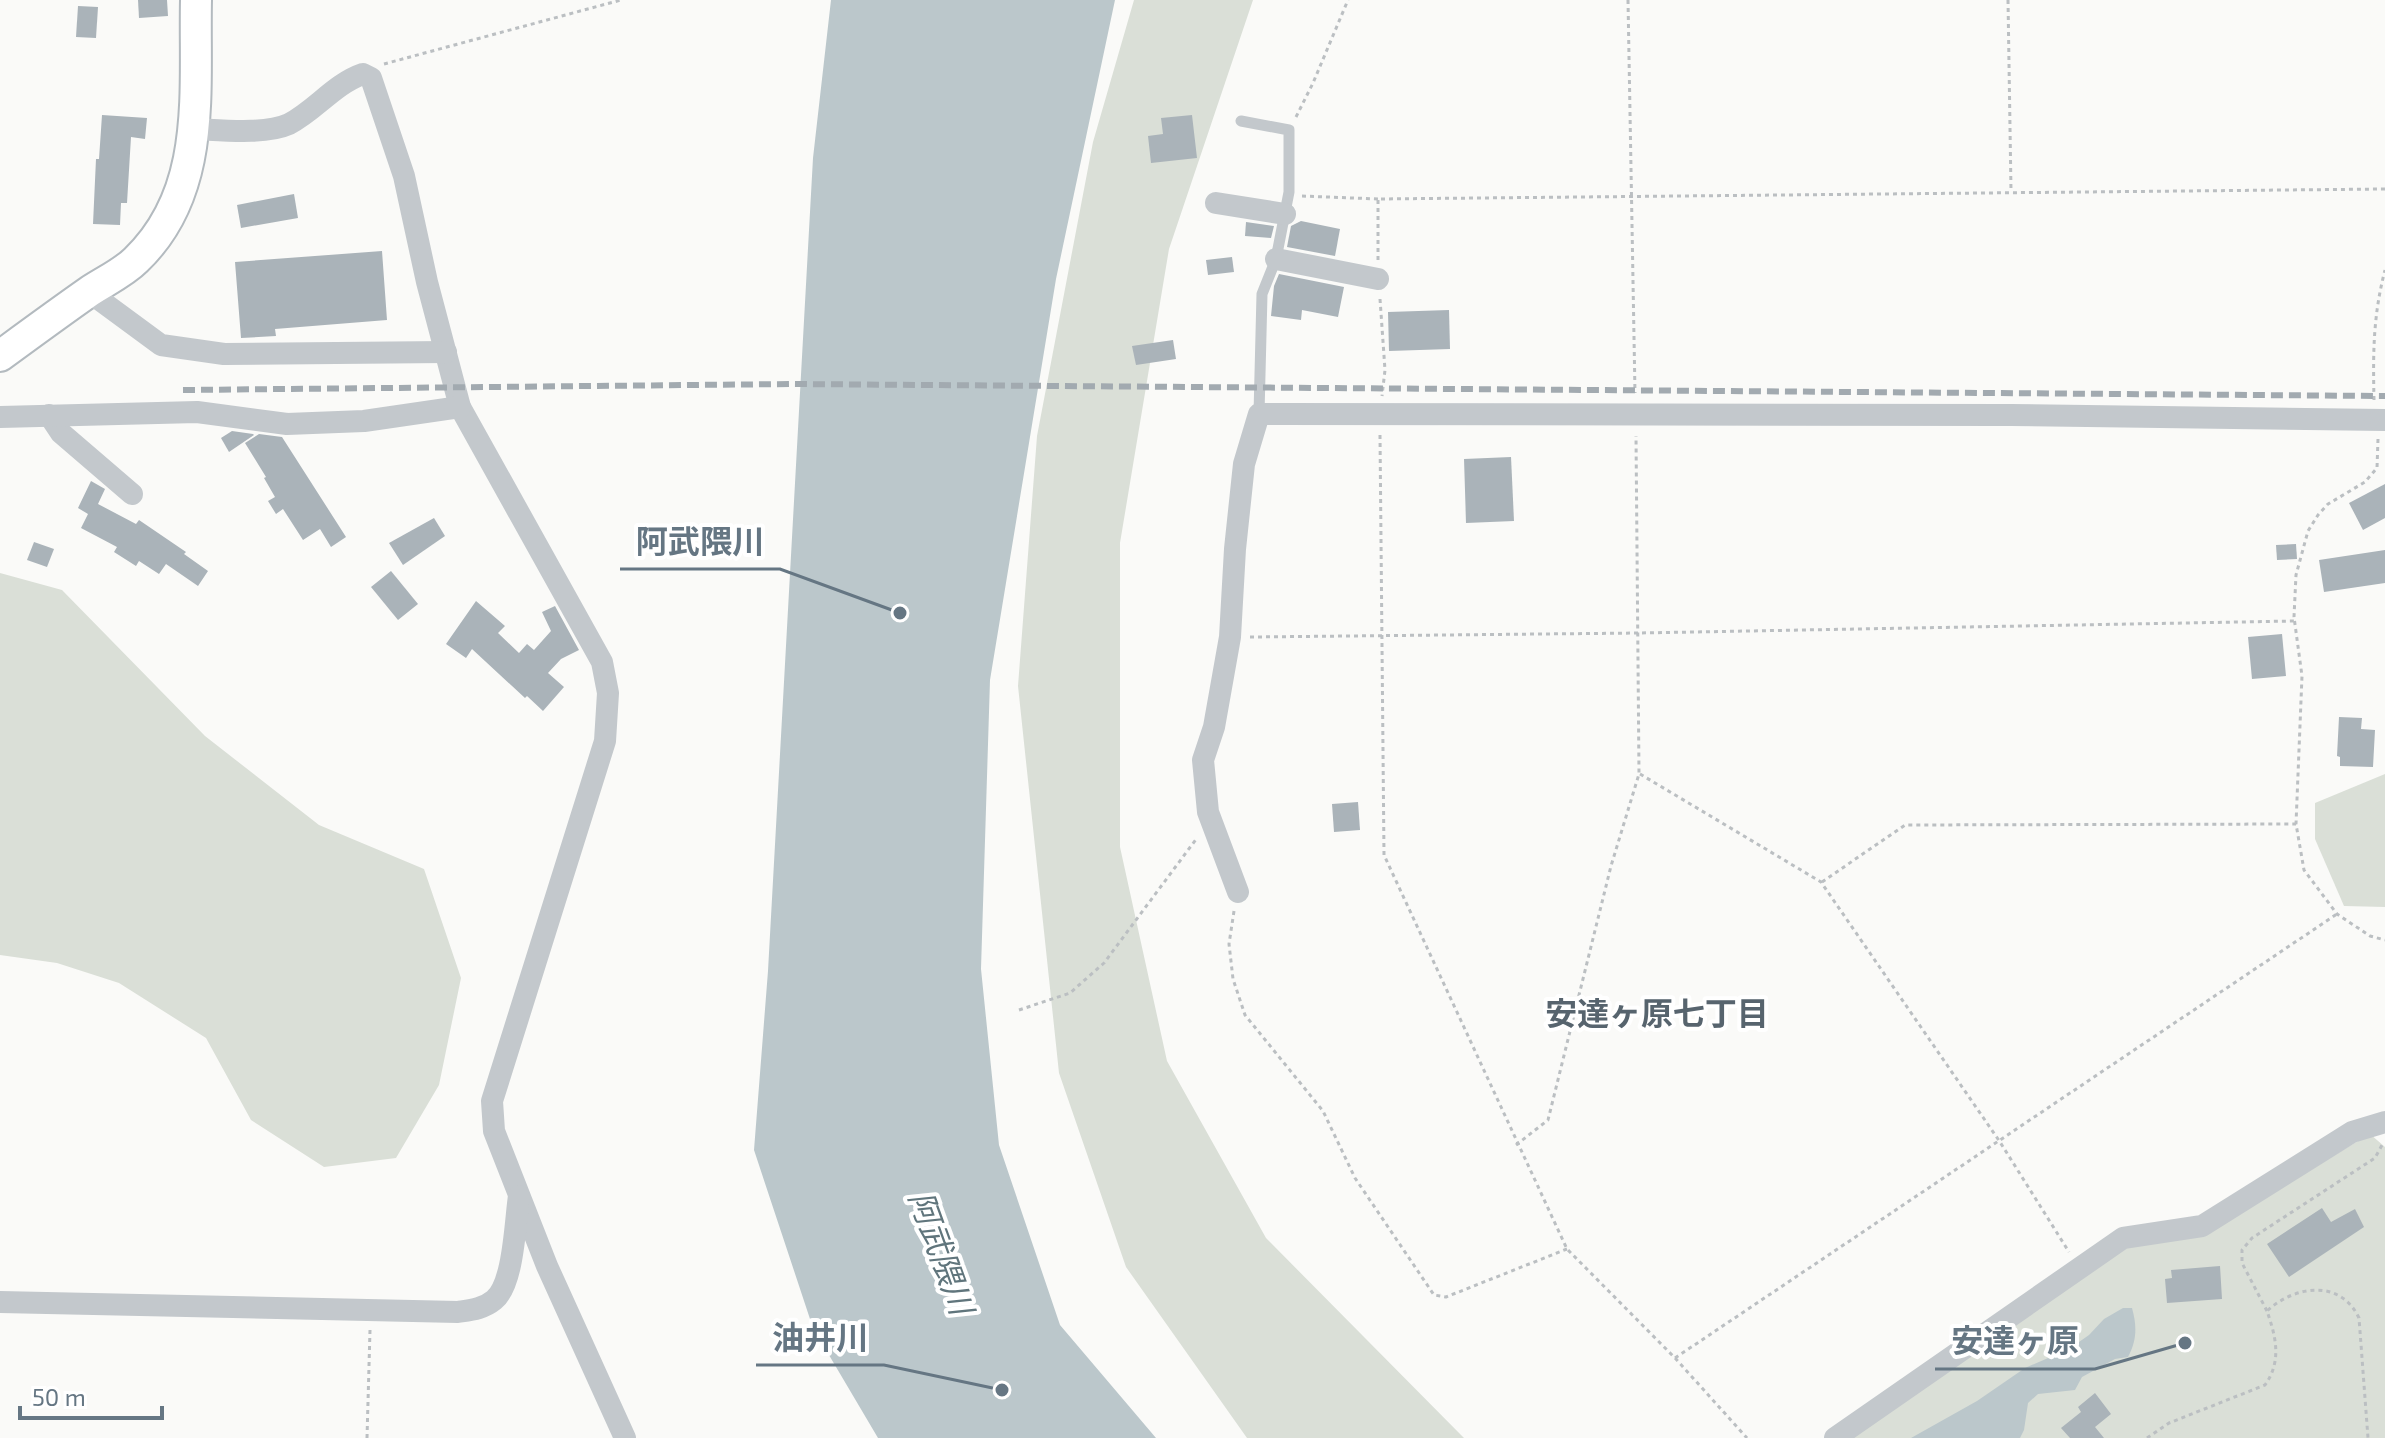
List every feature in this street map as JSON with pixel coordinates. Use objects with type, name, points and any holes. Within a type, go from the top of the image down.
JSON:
[{"type":"street","points":[[0,356],[133,263],[160,235],[179,199],[190,162],[194,129],[196,0]]},
{"type":"street","points":[[194,129],[253,131],[288,124],[349,79],[363,74],[371,78],[404,176],[427,282],[460,407],[602,662],[608,693],[605,741],[492,1101],[494,1131],[519,1195],[582,1348],[625,1438]]},
{"type":"street","points":[[1216,203],[1286,205]]},
{"type":"street","points":[[1276,259],[1378,279]]},
{"type":"street","points":[[89,292],[161,345],[224,354],[446,352]]},
{"type":"street","points":[[0,417],[197,412],[287,424],[364,421],[460,407]]},
{"type":"street","points":[[1238,892],[1208,812],[1203,760],[1214,727],[1230,637],[1244,464],[1259,414],[2011,415],[2380,420]]},
{"type":"street","points":[[49,415],[61,433],[132,494]]},
{"type":"street","points":[[1835,1438],[2123,1238],[2202,1226],[2352,1132],[2385,1122]]},
{"type":"street","points":[[0,1302],[458,1312],[481,1308],[496,1298],[503,1288],[519,1195]]},
{"type":"lane","points":[[1241,121],[1289,130],[1286,205],[1276,259],[1262,294],[1259,414]]},
{"type":"path","points":[[363,74],[382,65],[621,0]]},
{"type":"path","points":[[1289,130],[1313,83],[1348,0]]},
{"type":"path","points":[[1516,1145],[1548,1120],[1611,866],[1639,774],[1628,0]]},
{"type":"path","points":[[2008,0],[2011,191]]},
{"type":"path","points":[[1286,205],[1338,196],[1378,199],[2385,189]]},
{"type":"path","points":[[1378,199],[1378,279],[1385,370],[1380,414],[1384,855],[1516,1145],[1567,1249],[1675,1358],[1747,1438]]},
{"type":"path","points":[[2385,270],[2374,317],[2373,340],[2380,420],[2377,468],[2365,482],[2328,504],[2308,531],[2296,575],[2294,621],[2302,676],[2296,824],[2304,870],[2337,914],[2370,936],[2385,940]]},
{"type":"path","points":[[1230,637],[2294,621]]},
{"type":"path","points":[[1639,774],[1821,882],[2000,1142],[2080,1269]]},
{"type":"path","points":[[1019,1010],[1070,993],[1104,963],[1211,818]]},
{"type":"path","points":[[1821,882],[1905,825],[2296,824]]},
{"type":"path","points":[[1238,892],[1229,944],[1233,979],[1245,1015],[1323,1111],[1355,1178],[1434,1295],[1446,1297],[1567,1249]]},
{"type":"path","points":[[1675,1358],[2337,914]]},
{"type":"path","points":[[2147,1438],[2169,1423],[2265,1385],[2271,1376],[2277,1349],[2267,1311],[2242,1263],[2242,1250],[2252,1238],[2375,1158],[2385,1139]]},
{"type":"path","points":[[2267,1311],[2280,1299],[2313,1290],[2342,1296],[2353,1306],[2359,1318],[2368,1438]]},
{"type":"path","points":[[367,1438],[371,1310]]},
{"type":"shaded area","points":[[1134,0],[1253,0],[1169,249],[1120,543],[1120,847],[1167,1061],[1266,1238],[1464,1438],[1247,1438],[1126,1267],[1059,1073],[1018,686],[1037,436],[1093,142]]},
{"type":"shaded area","points":[[0,573],[62,590],[205,736],[319,825],[424,869],[461,978],[439,1085],[396,1158],[324,1167],[251,1120],[206,1038],[119,983],[57,963],[0,955]]},
{"type":"shaded area","points":[[2385,774],[2385,907],[2344,906],[2315,839],[2315,803]]},
{"type":"shaded area","points":[[2370,1134],[2385,1147],[2385,1438],[1850,1438],[2122,1248],[2213,1227]]},
{"type":"water","points":[[831,0],[1115,0],[1056,279],[990,680],[981,969],[999,1145],[1060,1325],[1156,1438],[878,1438],[813,1328],[754,1150],[768,971],[813,158]]},
{"type":"water","points":[[2123,1308],[2132,1308],[2135,1321],[2135,1339],[2128,1357],[2115,1359],[2082,1377],[2075,1390],[2038,1394],[2028,1403],[2020,1438],[1911,1438],[1977,1401],[2025,1368],[2069,1349],[2104,1319]]},
{"type":"building","points":[[138,0],[167,0],[168,16],[139,18]]},
{"type":"building","points":[[78,6],[98,7],[96,38],[76,37]]},
{"type":"building","points":[[102,115],[147,118],[145,139],[131,137],[127,203],[121,203],[120,225],[93,224]]},
{"type":"building","points":[[1192,115],[1197,158],[1151,163],[1148,136],[1163,134],[1161,118]]},
{"type":"building","points":[[294,194],[298,218],[241,228],[237,205]]},
{"type":"building","points":[[1301,221],[1340,229],[1335,256],[1287,247],[1291,226]]},
{"type":"building","points":[[1246,222],[1274,226],[1271,238],[1245,236]]},
{"type":"building","points":[[382,251],[387,320],[275,329],[276,336],[241,338],[235,262]]},
{"type":"building","points":[[1232,257],[1234,272],[1208,275],[1206,260]]},
{"type":"building","points":[[1279,274],[1344,287],[1338,317],[1302,310],[1301,320],[1271,316],[1274,286]]},
{"type":"building","points":[[1449,310],[1450,349],[1389,351],[1388,312]]},
{"type":"building","points":[[1173,340],[1176,359],[1136,365],[1132,346]]},
{"type":"building","points":[[232,431],[254,435],[229,452],[221,438]]},
{"type":"building","points":[[259,434],[282,437],[346,537],[331,547],[320,529],[303,540],[283,509],[276,514],[268,501],[275,497],[245,443]]},
{"type":"building","points":[[1511,457],[1514,521],[1466,523],[1464,459]]},
{"type":"building","points":[[91,481],[105,489],[98,504],[136,524],[139,520],[208,571],[198,586],[166,564],[159,574],[139,561],[136,566],[114,552],[117,547],[81,528],[88,514],[78,508]]},
{"type":"building","points":[[2385,484],[2385,518],[2363,530],[2349,503]]},
{"type":"building","points":[[434,518],[445,536],[403,565],[389,543]]},
{"type":"building","points":[[34,542],[54,549],[47,567],[27,560]]},
{"type":"building","points":[[2296,544],[2297,559],[2277,560],[2276,545]]},
{"type":"building","points":[[2385,550],[2385,583],[2324,592],[2319,560]]},
{"type":"building","points":[[391,571],[418,604],[398,620],[371,587]]},
{"type":"building","points":[[476,601],[505,626],[498,633],[519,653],[527,644],[534,650],[551,631],[542,612],[555,606],[579,650],[561,659],[548,673],[564,687],[543,711],[472,649],[466,658],[446,644]]},
{"type":"building","points":[[2282,634],[2286,676],[2252,679],[2248,637]]},
{"type":"building","points":[[2339,717],[2362,718],[2361,729],[2375,730],[2373,767],[2340,766],[2340,757],[2337,756]]},
{"type":"building","points":[[1358,802],[1360,830],[1334,832],[1332,804]]},
{"type":"building","points":[[2322,1208],[2331,1222],[2355,1209],[2364,1227],[2289,1277],[2267,1244]]},
{"type":"building","points":[[2220,1266],[2222,1299],[2167,1303],[2165,1279],[2172,1278],[2171,1270]]},
{"type":"building","points":[[2095,1393],[2111,1414],[2095,1427],[2104,1438],[2070,1438],[2061,1428],[2081,1412],[2078,1407]]},
{"type":"railway","points":[[183,390],[794,384],[2385,396]]},
{"type":"place","name":"阿武隈川","points":[[900,613]]},
{"type":"place","name":"安達ヶ原","points":[[2185,1343]]},
{"type":"place","name":"油井川","points":[[1002,1390]]},
{"type":"district","name":"安達ヶ原七丁目","points":[[1657,1014]]}]
